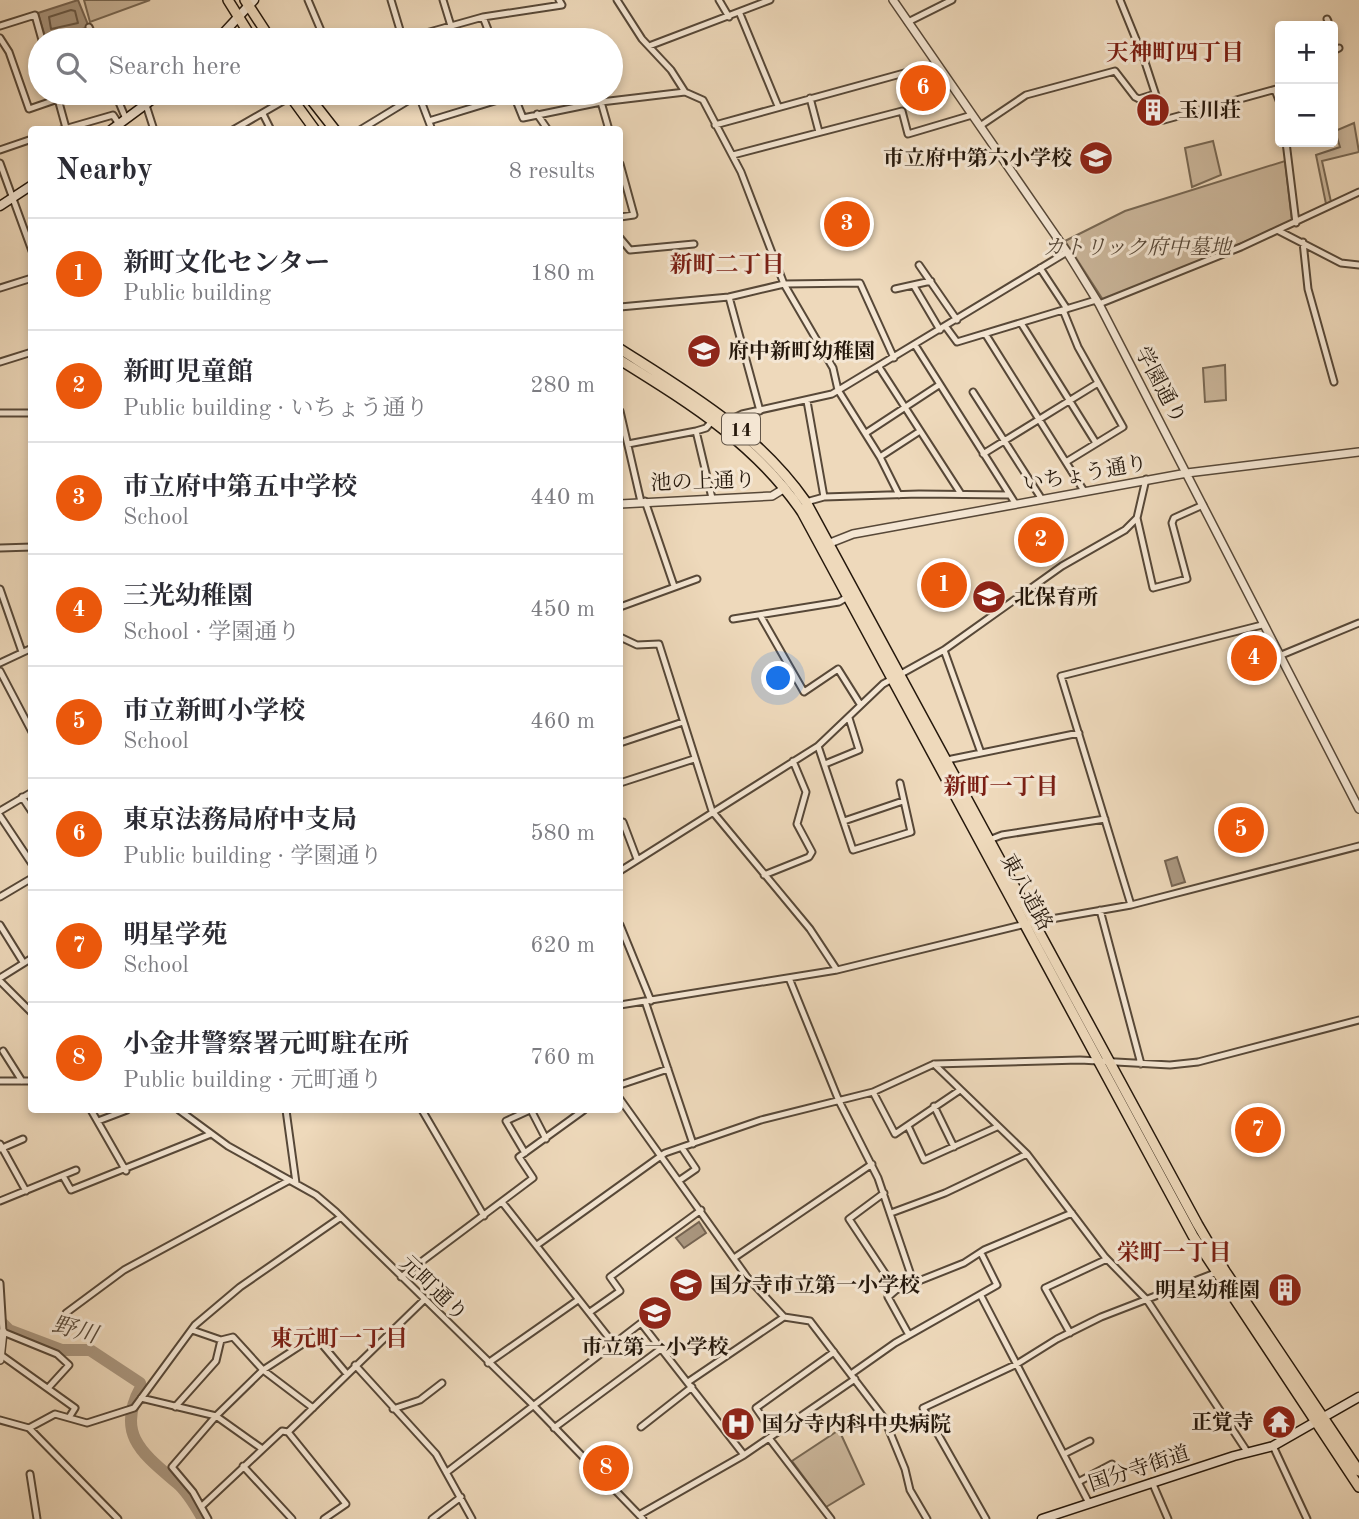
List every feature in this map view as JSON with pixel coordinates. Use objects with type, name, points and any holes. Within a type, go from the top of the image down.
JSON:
[{"type":"main road","points":[[228,0],[246,28]]},
{"type":"main road","points":[[228,28],[249,2],[264,28]]},
{"type":"main road","points":[[119,124],[146,105]]},
{"type":"main road","points":[[296,105],[312,126]]},
{"type":"main road","points":[[315,105],[332,126]]},
{"type":"main road","points":[[0,206],[28,188]]},
{"type":"main road","name":"東八道路","points":[[623,351],[730,420],[772,458],[806,502],[849,596],[947,760],[989,840],[1098,1061],[1194,1227],[1225,1271],[1359,1488]]},
{"type":"main road","name":"東八道路","points":[[623,362],[713,420],[758,456],[786,488],[826,545],[1030,923],[1109,1062],[1215,1273],[1319,1420],[1359,1471]]},
{"type":"main road","name":"国分寺街道","points":[[1042,1519],[1152,1482],[1273,1446],[1359,1397]]},
{"type":"street","points":[[308,0],[320,28]]},
{"type":"street","points":[[391,0],[399,28]]},
{"type":"street","points":[[443,0],[451,26]]},
{"type":"street","points":[[444,28],[483,17],[562,5],[559,0]]},
{"type":"street","points":[[617,0],[685,92],[703,100],[733,155],[784,284],[833,368],[838,390],[866,433],[900,495]]},
{"type":"street","points":[[719,0],[729,17]]},
{"type":"street","points":[[649,46],[740,14],[770,0]]},
{"type":"street","name":"学園通り","points":[[893,0],[1067,252],[1098,302],[1359,809]]},
{"type":"street","points":[[908,22],[952,0]]},
{"type":"street","points":[[1120,0],[1164,120],[1275,90]]},
{"type":"street","points":[[740,14],[778,106]]},
{"type":"street","points":[[0,26],[35,15],[39,28]]},
{"type":"street","points":[[483,17],[487,28]]},
{"type":"street","points":[[0,38],[9,52],[29,109],[41,105]]},
{"type":"street","points":[[715,125],[937,64]]},
{"type":"street","points":[[980,126],[1026,94],[1115,71],[1135,97],[1139,99],[1155,94]]},
{"type":"street","points":[[623,99],[685,92]]},
{"type":"street","points":[[810,98],[819,132]]},
{"type":"street","points":[[59,105],[62,126]]},
{"type":"street","points":[[117,105],[119,124]]},
{"type":"street","points":[[146,105],[153,126]]},
{"type":"street","points":[[240,126],[275,105]]},
{"type":"street","points":[[366,126],[399,105]]},
{"type":"street","points":[[423,105],[431,126]]},
{"type":"street","points":[[429,121],[479,105]]},
{"type":"street","points":[[518,105],[523,118],[585,105]]},
{"type":"street","points":[[602,105],[608,126]]},
{"type":"street","points":[[733,155],[902,111],[908,134],[972,115]]},
{"type":"street","points":[[263,114],[269,126]]},
{"type":"street","points":[[537,114],[545,126]]},
{"type":"street","points":[[74,126],[113,115],[119,124]]},
{"type":"street","points":[[0,150],[28,140]]},
{"type":"street","points":[[1287,147],[1296,223]]},
{"type":"street","points":[[0,163],[28,240]]},
{"type":"street","points":[[623,175],[634,215],[623,217]]},
{"type":"street","points":[[914,286],[943,329],[957,342],[1098,302],[1296,223],[1323,206],[1359,192]]},
{"type":"street","points":[[1278,230],[1341,263],[1359,264]]},
{"type":"street","points":[[623,242],[630,250],[694,244]]},
{"type":"street","points":[[1303,242],[1308,289],[1334,382]]},
{"type":"street","points":[[730,420],[742,414],[807,401],[838,390],[1067,252]]},
{"type":"street","points":[[919,265],[957,320]]},
{"type":"street","points":[[1041,268],[1123,427],[1066,462]]},
{"type":"street","points":[[0,288],[28,279]]},
{"type":"street","points":[[895,289],[931,281]]},
{"type":"street","points":[[623,307],[729,297],[784,284],[860,283],[894,358]]},
{"type":"street","points":[[729,297],[760,411]]},
{"type":"street","points":[[1021,323],[1096,443]]},
{"type":"street","points":[[986,335],[1084,491]]},
{"type":"street","points":[[915,345],[1015,503]]},
{"type":"street","points":[[0,362],[28,353]]},
{"type":"street","points":[[879,367],[961,494]]},
{"type":"street","points":[[983,454],[1098,383]]},
{"type":"street","points":[[866,433],[939,385]]},
{"type":"street","points":[[973,392],[1041,498]]},
{"type":"street","points":[[807,401],[824,497]]},
{"type":"street","points":[[0,413],[28,413]]},
{"type":"street","points":[[628,444],[696,431],[706,428],[713,420]]},
{"type":"street","points":[[623,423],[643,502],[674,586]]},
{"type":"street","points":[[696,431],[712,498]]},
{"type":"street","points":[[880,457],[920,431]]},
{"type":"street","name":"いちょう通り","points":[[826,545],[852,534],[1041,498],[1187,473],[1359,452]]},
{"type":"street","points":[[1146,480],[1137,518],[1153,588],[1187,579],[1172,523],[1174,518],[1203,505]]},
{"type":"street","name":"池の上通り","points":[[623,504],[772,496],[786,488]]},
{"type":"street","points":[[806,502],[824,497],[1010,495]]},
{"type":"street","points":[[623,870],[818,746],[860,705],[896,676],[944,650],[1062,565],[1119,535],[1137,518]]},
{"type":"street","points":[[0,548],[28,547]]},
{"type":"street","points":[[623,606],[697,579]]},
{"type":"street","points":[[0,589],[22,652]]},
{"type":"street","points":[[733,619],[839,602],[849,596]]},
{"type":"street","points":[[760,615],[804,692],[838,670],[860,705]]},
{"type":"street","points":[[1279,656],[1359,623]]},
{"type":"street","points":[[1131,905],[1061,676],[1262,625]]},
{"type":"street","points":[[623,638],[637,645],[659,644],[712,811],[810,929],[837,970]]},
{"type":"street","points":[[0,663],[28,650]]},
{"type":"street","points":[[944,650],[981,753]]},
{"type":"street","points":[[0,671],[28,724]]},
{"type":"street","points":[[825,764],[859,750],[849,718]]},
{"type":"street","points":[[623,742],[683,722]]},
{"type":"street","points":[[947,760],[1079,733]]},
{"type":"street","points":[[818,746],[853,850],[911,832],[900,783]]},
{"type":"street","points":[[623,782],[694,759]]},
{"type":"street","points":[[764,875],[808,858],[812,852],[797,824],[806,792],[793,761]]},
{"type":"street","points":[[0,811],[28,794]]},
{"type":"street","points":[[23,797],[28,805]]},
{"type":"street","points":[[844,821],[904,801]]},
{"type":"street","points":[[0,816],[28,858]]},
{"type":"street","points":[[989,840],[1002,835],[1105,819]]},
{"type":"street","points":[[623,822],[637,859]]},
{"type":"street","points":[[623,1005],[837,970],[1030,923],[1131,905],[1359,846]]},
{"type":"street","points":[[0,897],[28,880]]},
{"type":"street","points":[[1100,910],[1141,1064]]},
{"type":"street","points":[[0,925],[23,962]]},
{"type":"street","points":[[623,933],[694,1144]]},
{"type":"street","points":[[28,960],[0,979],[28,1009]]},
{"type":"street","points":[[789,978],[839,1101],[884,1193],[913,1281]]},
{"type":"street","points":[[537,1245],[663,1155],[761,1121],[873,1092],[934,1064],[1198,1062],[1359,1020]]},
{"type":"street","points":[[4,1051],[22,1081]]},
{"type":"street","points":[[934,1064],[996,1127],[1027,1154],[1107,1259],[1147,1300],[1248,1453]]},
{"type":"street","points":[[623,1084],[668,1069]]},
{"type":"street","points":[[0,1081],[28,1081]]},
{"type":"street","points":[[873,1092],[895,1133],[960,1090]]},
{"type":"street","points":[[623,1103],[663,1155],[734,1258],[784,1317],[810,1321],[884,1418],[905,1469],[910,1490],[927,1519]]},
{"type":"street","points":[[934,1106],[954,1147]]},
{"type":"street","points":[[93,1113],[126,1171]]},
{"type":"street","points":[[98,1122],[120,1113]]},
{"type":"street","name":"元町通り","points":[[183,1113],[211,1134],[316,1195],[341,1217],[532,1404],[641,1517]]},
{"type":"street","points":[[286,1113],[296,1183]]},
{"type":"street","points":[[424,1113],[484,1216]]},
{"type":"street","points":[[524,1113],[506,1121],[525,1153]]},
{"type":"street","points":[[533,1113],[546,1139]]},
{"type":"street","points":[[401,1277],[533,1178],[519,1157],[580,1113]]},
{"type":"street","points":[[908,1126],[924,1160],[996,1127]]},
{"type":"street","points":[[63,1176],[71,1191],[126,1171],[211,1134]]},
{"type":"street","points":[[23,1139],[1,1147],[26,1191]]},
{"type":"street","points":[[680,1180],[696,1169],[682,1148]]},
{"type":"street","points":[[891,1213],[945,1194],[1027,1154]]},
{"type":"street","points":[[734,1258],[872,1164]]},
{"type":"street","points":[[0,1201],[76,1170]]},
{"type":"street","points":[[66,1313],[136,1263],[288,1181]]},
{"type":"street","points":[[884,1193],[849,1219],[895,1290]]},
{"type":"street","points":[[502,1202],[613,1343]]},
{"type":"street","points":[[590,1312],[620,1291],[610,1277],[701,1210]]},
{"type":"street","points":[[909,1335],[888,1297],[895,1290],[948,1270],[1072,1213]]},
{"type":"street","points":[[29,1428],[55,1415],[69,1416],[87,1423],[130,1409],[192,1330],[240,1287],[341,1217]]},
{"type":"street","points":[[641,1517],[772,1436],[909,1335],[998,1285],[981,1253]]},
{"type":"street","points":[[1070,1333],[1045,1288],[1107,1259]]},
{"type":"street","points":[[986,1519],[923,1408],[1017,1364],[1101,1317],[1215,1273]]},
{"type":"street","points":[[0,1283],[5,1322],[0,1360]]},
{"type":"street","points":[[981,1296],[1066,1453],[1089,1503]]},
{"type":"street","points":[[288,1432],[424,1300]]},
{"type":"street","points":[[488,1363],[578,1300]]},
{"type":"street","points":[[641,1427],[690,1384],[784,1317]]},
{"type":"street","points":[[447,1472],[532,1404],[643,1323],[744,1455]]},
{"type":"street","points":[[192,1330],[221,1340],[233,1337],[263,1370],[313,1408]]},
{"type":"street","points":[[3,1332],[57,1354],[69,1365],[49,1387]]},
{"type":"street","points":[[208,1519],[202,1506],[173,1467],[216,1416],[263,1370],[314,1336],[347,1374]]},
{"type":"street","points":[[175,1407],[216,1361],[221,1340]]},
{"type":"street","points":[[554,1428],[662,1348]]},
{"type":"street","points":[[831,1519],[755,1408],[834,1352]]},
{"type":"street","points":[[1,1355],[75,1408],[69,1416]]},
{"type":"street","points":[[355,1365],[436,1454],[472,1519]]},
{"type":"street","points":[[393,1409],[420,1400],[442,1383]]},
{"type":"street","points":[[141,1398],[216,1416],[261,1448]]},
{"type":"street","points":[[0,1420],[29,1428],[118,1519]]},
{"type":"street","points":[[202,1506],[282,1431],[288,1432],[346,1504],[324,1519]]},
{"type":"street","points":[[1066,1453],[1090,1441]]},
{"type":"street","points":[[1273,1446],[1307,1519]]},
{"type":"street","points":[[1080,1482],[1112,1464]]},
{"type":"street","points":[[243,1466],[292,1519]]},
{"type":"street","points":[[30,1474],[37,1519]]},
{"type":"street","points":[[1152,1482],[1168,1519]]},
{"type":"street","points":[[432,1519],[461,1497]]},
{"type":"green space","points":[[84,0],[150,0],[90,22]]},
{"type":"green space","points":[[1354,123],[1359,152],[1322,161],[1331,202],[1326,204],[1316,155],[1340,147],[1338,130]]},
{"type":"green space","points":[[1213,141],[1221,175],[1192,187],[1185,148]]},
{"type":"green space","name":"カトリック府中墓地","points":[[1285,161],[1292,221],[1105,303],[1065,241],[1125,211]]},
{"type":"green space","points":[[1225,365],[1226,400],[1205,402],[1203,368]]},
{"type":"green space","points":[[839,1430],[864,1484],[826,1507],[792,1461]]},
{"type":"water","points":[[78,0],[89,27],[42,28],[38,13]]},
{"type":"water","points":[[1177,857],[1185,882],[1172,886],[1165,861]]},
{"type":"water","points":[[699,1222],[706,1233],[684,1248],[676,1238]]},
{"type":"waterway","name":"野川","points":[[0,1321],[9,1330],[62,1350],[90,1350],[140,1383],[131,1418],[136,1442],[153,1462],[185,1491],[203,1519]]},
{"type":"place","name":"東京法務局府中支局","points":[[923,88]]},
{"type":"place","name":"玉川荘","points":[[1153,110]]},
{"type":"place","name":"市立府中第六小学校","points":[[1096,158]]},
{"type":"place","name":"市立府中第五中学校","points":[[847,224]]},
{"type":"place","name":"府中新町幼稚園","points":[[704,351]]},
{"type":"place","name":"新町児童館","points":[[1041,540]]},
{"type":"place","name":"新町文化センター","points":[[944,585]]},
{"type":"place","name":"北保育所","points":[[989,597]]},
{"type":"place","name":"三光幼稚園","points":[[1254,658]]},
{"type":"place","name":"市立新町小学校","points":[[1241,830]]},
{"type":"place","name":"明星学苑","points":[[1258,1130]]},
{"type":"place","name":"国分寺市立第一小学校","points":[[686,1285]]},
{"type":"place","name":"明星幼稚園","points":[[1285,1290]]},
{"type":"place","name":"市立第一小学校","points":[[655,1313]]},
{"type":"place","name":"正覚寺","points":[[1279,1422]]},
{"type":"place","name":"国分寺内科中央病院","points":[[738,1424]]},
{"type":"place","name":"小金井警察署元町駐在所","points":[[606,1468]]},
{"type":"district","name":"天神町四丁目","points":[[1175,52]]},
{"type":"district","name":"新町二丁目","points":[[727,264]]},
{"type":"district","name":"新町一丁目","points":[[1001,786]]},
{"type":"district","name":"栄町一丁目","points":[[1174,1252]]},
{"type":"district","name":"東元町一丁目","points":[[339,1338]]}]
